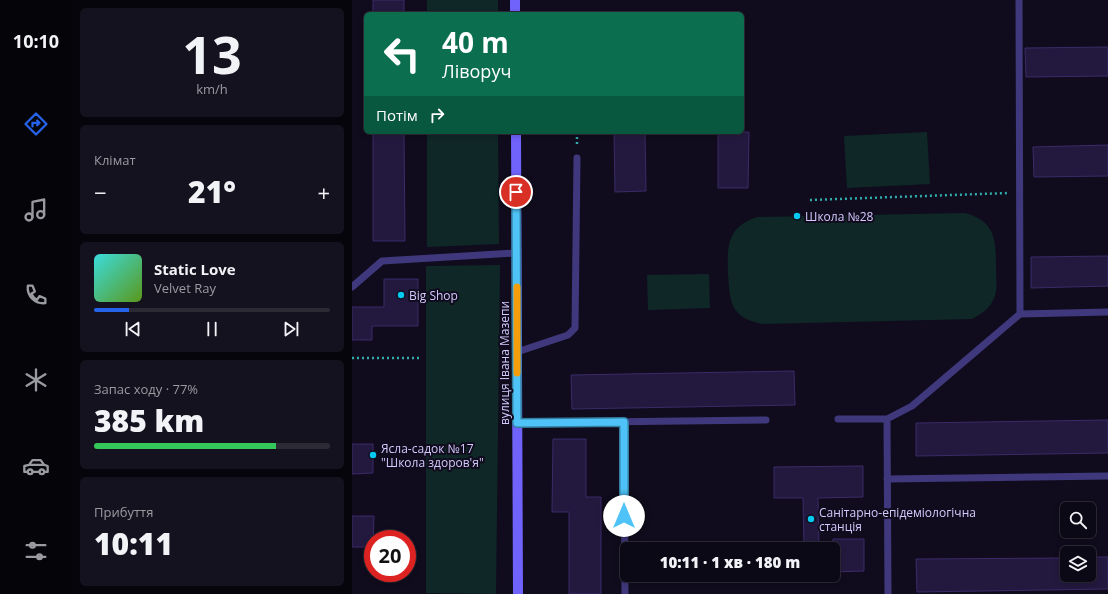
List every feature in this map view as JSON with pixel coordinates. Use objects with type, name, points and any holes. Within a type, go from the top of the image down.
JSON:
[{"type":"main road","points":[[515,0],[515,12]]},
{"type":"main road","name":"вулиця Івана Мазепи","points":[[516,134],[518,594]]},
{"type":"lane","points":[[1019,0],[1020,314]]},
{"type":"lane","points":[[517,352],[568,335],[575,328],[577,158]]},
{"type":"lane","points":[[352,287],[382,261],[516,253]]},
{"type":"lane","points":[[838,420],[887,419],[912,406],[1020,314],[1108,312]]},
{"type":"lane","points":[[887,419],[888,594]]},
{"type":"lane","points":[[517,423],[766,420]]},
{"type":"lane","points":[[624,422],[625,594]]},
{"type":"lane","points":[[888,479],[1108,476]]},
{"type":"path","points":[[577,134],[577,158]]},
{"type":"path","points":[[810,200],[1020,193]]},
{"type":"path","points":[[352,358],[422,358]]},
{"type":"green space","points":[[427,0],[498,0],[498,12],[427,12]]},
{"type":"green space","points":[[927,132],[930,184],[847,188],[844,136]]},
{"type":"green space","points":[[427,134],[498,134],[499,244],[427,247]]},
{"type":"green space","points":[[965,213],[983,221],[992,233],[996,249],[995,295],[988,308],[972,319],[762,324],[743,317],[734,307],[731,300],[728,255],[731,239],[734,232],[740,226],[757,217]]},
{"type":"green space","points":[[500,265],[496,594],[426,593],[426,266]]},
{"type":"green space","points":[[709,274],[710,308],[648,310],[647,275]]},
{"type":"building","points":[[373,0],[404,0],[404,12],[373,12]]},
{"type":"building","points":[[1108,47],[1108,76],[1026,77],[1025,48]]},
{"type":"building","points":[[744,132],[749,132],[748,188],[718,188],[718,134],[744,134]]},
{"type":"building","points":[[373,134],[404,134],[405,241],[373,241]]},
{"type":"building","points":[[614,134],[645,134],[646,191],[615,192]]},
{"type":"building","points":[[1108,145],[1108,176],[1034,177],[1033,147]]},
{"type":"building","points":[[1108,256],[1108,286],[1031,288],[1031,257]]},
{"type":"building","name":"Big Shop","points":[[384,279],[418,279],[418,326],[372,326],[372,340],[352,340],[352,307],[384,307]]},
{"type":"building","points":[[794,371],[795,405],[572,409],[571,375]]},
{"type":"building","points":[[1108,420],[1108,453],[916,456],[916,423]]},
{"type":"building","points":[[553,439],[586,439],[586,497],[601,497],[601,594],[569,594],[569,512],[552,512]]},
{"type":"building","points":[[352,444],[373,444],[373,473],[352,474]]},
{"type":"building","name":"Санітарно-епідеміологічна станція","points":[[863,466],[863,497],[818,498],[819,542],[804,542],[803,498],[774,498],[774,467]]},
{"type":"building","points":[[352,516],[374,516],[374,530],[364,530],[364,547],[352,547]]},
{"type":"building","points":[[833,539],[864,539],[864,571],[840,572],[840,542],[833,542]]},
{"type":"building","points":[[1096,557],[1108,557],[1108,589],[917,592],[916,559],[1060,558],[1060,582],[1096,582]]},
{"type":"slow traffic","points":[[517,287],[517,373]]},
{"type":"place","name":"Школа №28","points":[[797,216]]},
{"type":"place","name":"Big Shop","points":[[401,295]]},
{"type":"place","name":"Ясла-садок №17 \"Школа здоров'я\"","points":[[373,455]]},
{"type":"place","name":"Санітарно-епідеміологічна станція","points":[[811,519]]},
{"type":"route","points":[[516,192],[517,423],[624,422],[624,516]]}]
